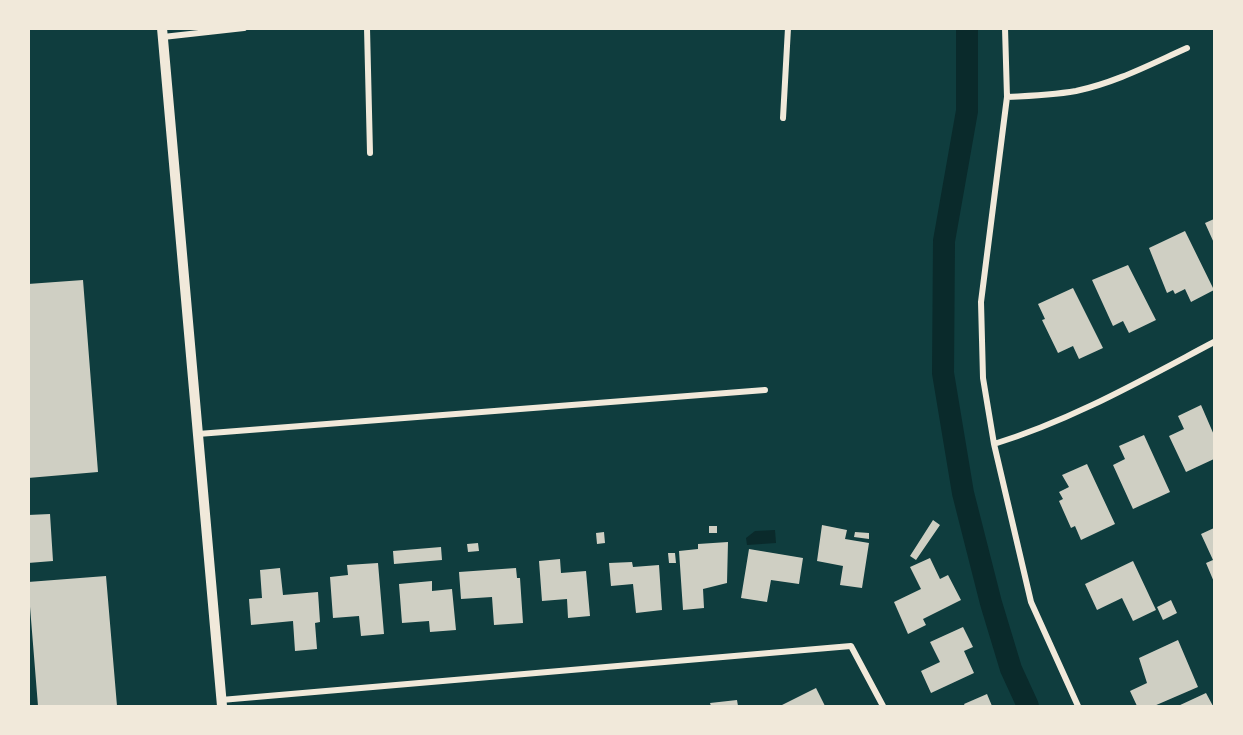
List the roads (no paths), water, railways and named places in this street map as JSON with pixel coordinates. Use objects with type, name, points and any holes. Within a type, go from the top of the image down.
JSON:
[{"type":"street","points":[[244,28],[162,33],[222,703],[851,646],[883,706]]},
{"type":"street","points":[[367,28],[370,153]]},
{"type":"street","points":[[783,118],[788,28]]},
{"type":"street","points":[[1005,28],[1007,97],[981,302],[983,378],[994,444],[1031,602],[1077,706]]},
{"type":"street","points":[[1007,97],[1044,96],[1077,91],[1112,81],[1187,48]]},
{"type":"street","points":[[994,444],[1071,416],[1215,342]]},
{"type":"street","points":[[197,434],[765,390]]},
{"type":"water","points":[[775,530],[776,543],[747,545],[746,538],[755,531]]},
{"type":"waterway","points":[[967,28],[967,111],[944,241],[943,373],[963,493],[991,603],[1011,669],[1028,706]]}]
